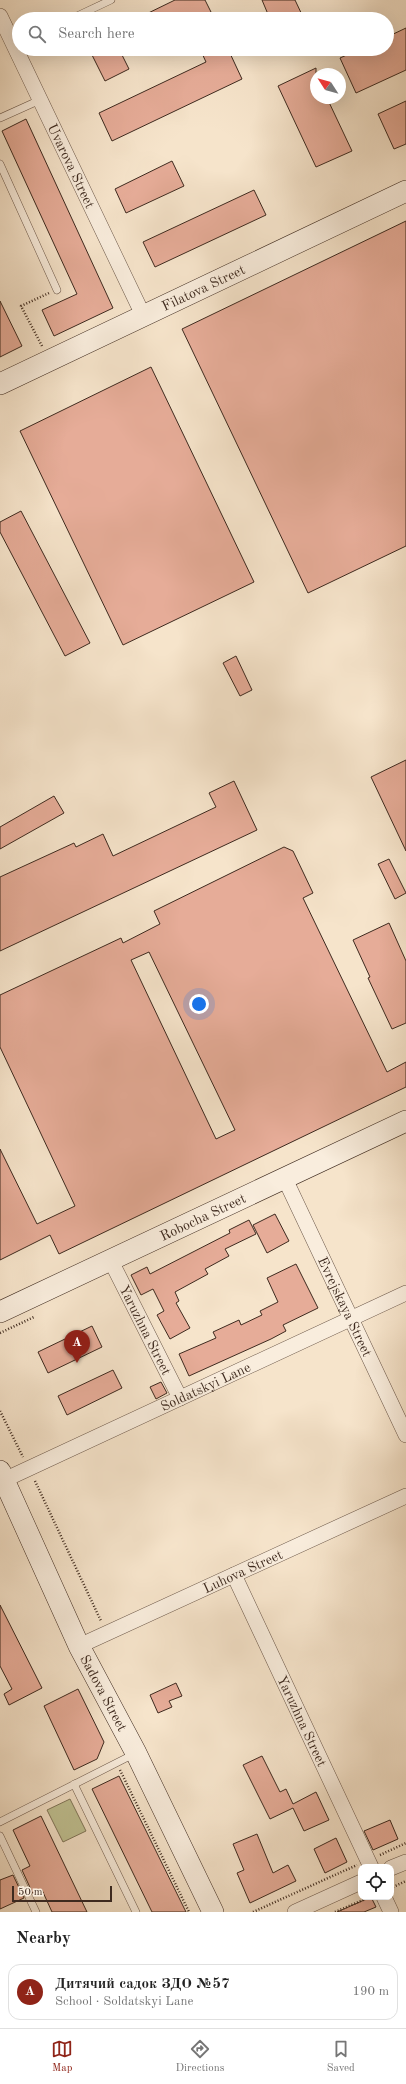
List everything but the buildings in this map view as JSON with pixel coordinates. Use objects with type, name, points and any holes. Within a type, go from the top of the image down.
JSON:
[{"type":"street","name":"Uvarova Street","points":[[0,16],[12,41]]},
{"type":"street","name":"Uvarova Street","points":[[19,56],[143,315]]},
{"type":"street","name":"Filatova Street","points":[[1,381],[49,360],[406,191]]},
{"type":"street","name":"Robocha Street","points":[[0,1312],[286,1179],[406,1121]]},
{"type":"street","name":"Evrejskaya Street","points":[[286,1179],[350,1319],[406,1435]]},
{"type":"street","name":"Yaruzhna Street","points":[[111,1261],[180,1398]]},
{"type":"street","name":"Soldatskyi Lane","points":[[2,1476],[29,1469],[406,1293]]},
{"type":"street","name":"Sadova Street","points":[[2,1476],[79,1646],[136,1753],[213,1912]]},
{"type":"street","name":"Luhova Street","points":[[79,1646],[406,1496]]},
{"type":"street","name":"Yaruzhna Street","points":[[234,1576],[369,1864]]},
{"type":"street","points":[[394,1867],[406,1862]]},
{"type":"street","points":[[295,1912],[358,1883]]},
{"type":"street","points":[[385,1900],[391,1912]]},
{"type":"lane","points":[[86,12],[111,0]]},
{"type":"lane","points":[[0,118],[40,100]]},
{"type":"lane","points":[[0,164],[57,290]]},
{"type":"lane","points":[[0,1822],[136,1753]]},
{"type":"lane","points":[[74,1784],[136,1912]]},
{"type":"lane","points":[[0,1836],[36,1912]]},
{"type":"path","points":[[49,360],[21,306],[57,290]]},
{"type":"path","points":[[0,1411],[107,1633]]},
{"type":"path","points":[[117,1763],[189,1912]]},
{"type":"path","points":[[369,1864],[406,1843]]},
{"type":"path","points":[[253,1912],[358,1869]]},
{"type":"path","points":[[394,1887],[406,1881]]},
{"type":"path","points":[[335,1912],[363,1900]]},
{"type":"green space","points":[[70,1799],[86,1831],[63,1842],[47,1810]]},
{"type":"place","name":"Дитячий садок ЗДО №57","points":[[77,1363]]}]
